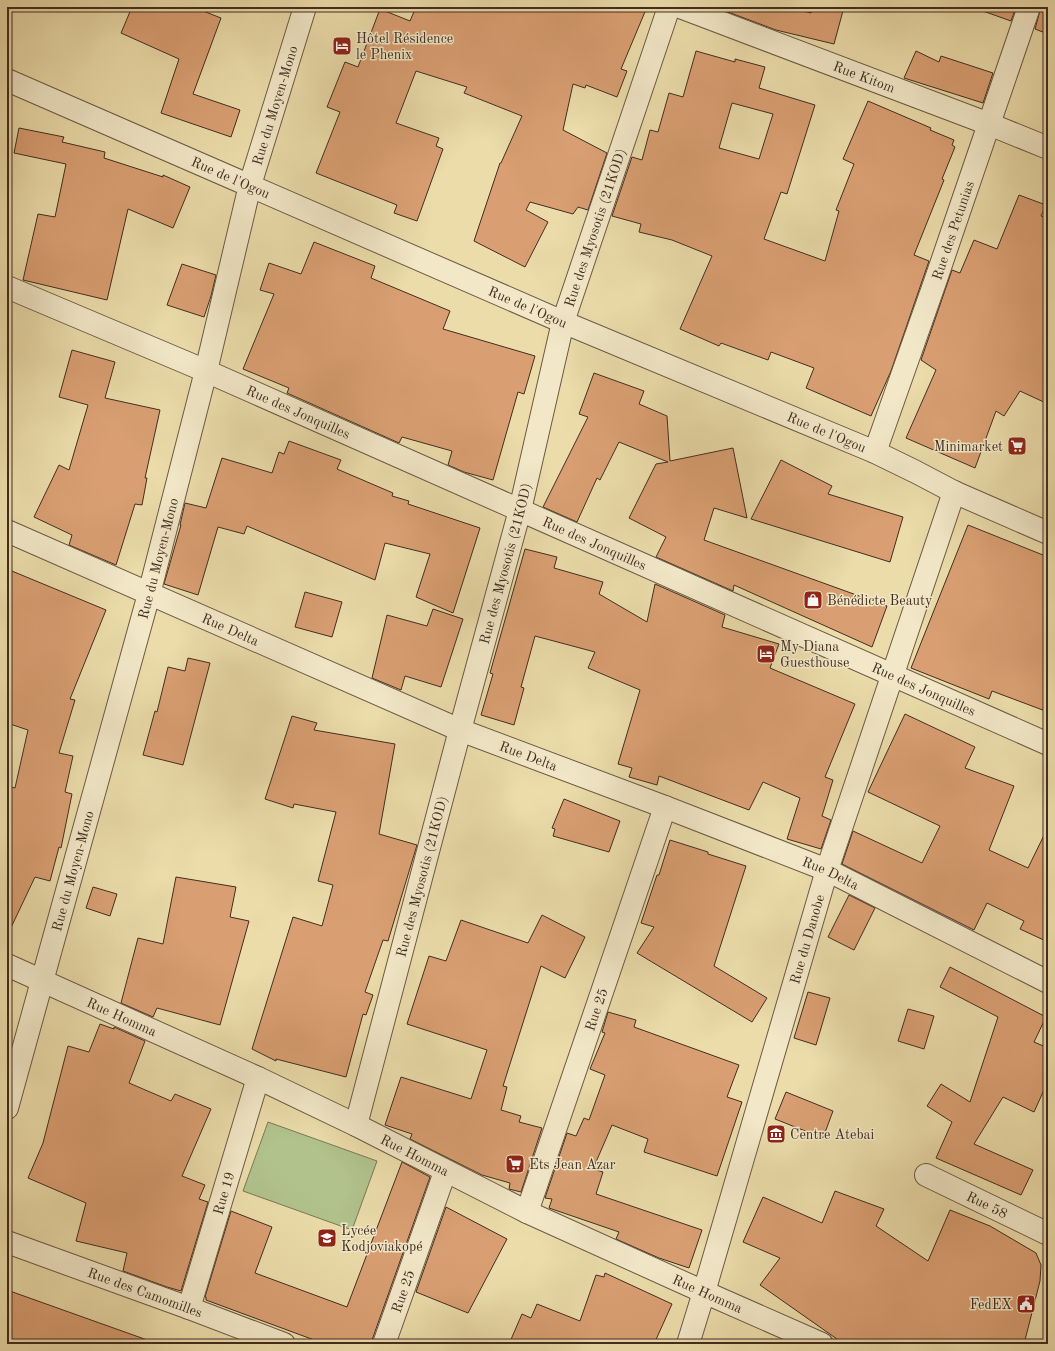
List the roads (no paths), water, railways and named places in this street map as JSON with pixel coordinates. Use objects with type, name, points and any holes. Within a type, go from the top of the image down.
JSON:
[{"type":"street","name":"Rue du Moyen-Mono","points":[[7,1108],[149,594],[206,371],[250,185],[305,7]]},
{"type":"street","name":"Rue des Myosotis (21KOD)","points":[[356,1125],[460,730],[520,510],[563,322],[669,7]]},
{"type":"street","name":"Rue Kitom","points":[[680,7],[990,124],[1048,148]]},
{"type":"street","name":"Rue des Petunias","points":[[874,452],[990,124],[1029,7]]},
{"type":"street","name":"Rue de l'Ogou","points":[[7,80],[563,322],[874,452],[954,492],[1048,533]]},
{"type":"street","name":"Rue des Jonquilles","points":[[7,287],[206,371],[1048,744]]},
{"type":"street","name":"Rue du Danobe","points":[[688,1344],[827,870],[954,492]]},
{"type":"street","name":"Rue Delta","points":[[7,531],[460,730],[827,870],[1048,982]]},
{"type":"street","name":"Rue 25","points":[[527,1212],[665,807]]},
{"type":"street","name":"Rue Homma","points":[[7,965],[41,982],[258,1078],[356,1125],[445,1172],[527,1212],[822,1344]]},
{"type":"street","name":"Rue 19","points":[[189,1308],[258,1078]]},
{"type":"street","name":"Rue 25","points":[[384,1344],[445,1172]]},
{"type":"street","name":"Rue 58","points":[[926,1175],[1048,1234]]},
{"type":"street","name":"Rue des Camomilles","points":[[7,1242],[284,1344]]},
{"type":"place","name":"Hôtel Résidence le Phenix","points":[[342,46]]},
{"type":"place","name":"Minimarket","points":[[1017,446]]},
{"type":"place","name":"Bénédicte Beauty","points":[[813,600]]},
{"type":"place","name":"My Diana Guesthouse","points":[[766,654]]},
{"type":"place","name":"Centre Atebai","points":[[776,1134]]},
{"type":"place","name":"Ets Jean Azar","points":[[515,1164]]},
{"type":"place","name":"Lycée Kodjoviakopé","points":[[327,1238]]},
{"type":"place","name":"FedEX","points":[[1026,1304]]}]
